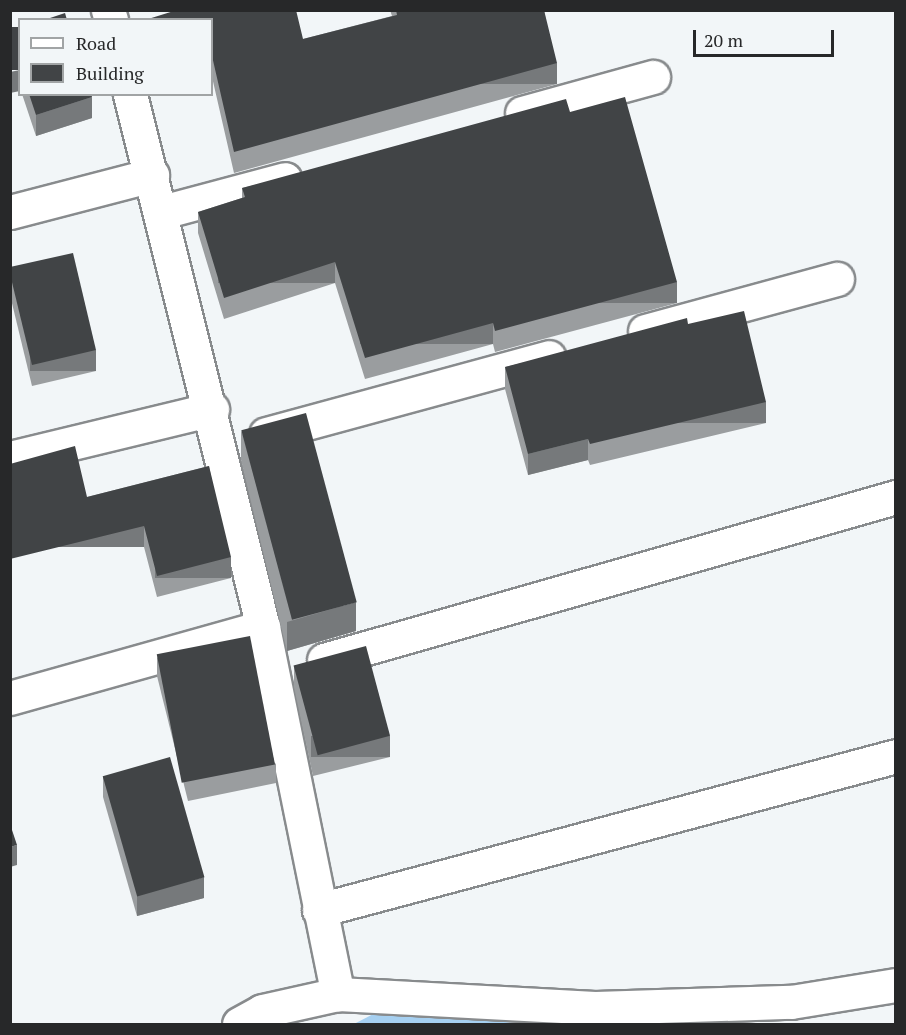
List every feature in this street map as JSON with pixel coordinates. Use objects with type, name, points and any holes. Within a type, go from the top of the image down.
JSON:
[{"type":"street","points":[[493,121],[653,77]]},
{"type":"street","points":[[131,96],[212,409],[263,627],[338,994]]},
{"type":"street","points":[[162,212],[310,172]]},
{"type":"street","points":[[10,212],[152,175]]},
{"type":"street","points":[[620,338],[837,279]]},
{"type":"street","points":[[221,447],[575,350]]},
{"type":"street","points":[[10,458],[212,409]]},
{"type":"street","points":[[273,674],[896,497]]},
{"type":"street","points":[[10,698],[263,627]]},
{"type":"street","points":[[319,910],[896,756]]},
{"type":"street","points":[[239,1024],[262,1011],[338,994],[595,1008],[791,1002],[896,985]]},
{"type":"water","points":[[383,1009],[524,1024],[354,1024]]},
{"type":"building","points":[[177,10],[296,10],[303,39],[397,15],[396,10],[544,10],[557,63],[234,152],[213,60],[213,18],[151,18]]},
{"type":"building","points":[[65,13],[66,18],[50,18]]},
{"type":"building","points":[[10,27],[18,27],[18,70],[10,70]]},
{"type":"building","points":[[30,96],[92,97],[36,115]]},
{"type":"building","points":[[625,97],[677,282],[495,331],[493,323],[365,358],[335,262],[224,298],[198,212],[245,197],[242,188],[566,99],[570,112]]},
{"type":"building","points":[[73,253],[96,350],[32,365],[10,267]]},
{"type":"building","points":[[744,311],[766,402],[590,444],[588,439],[528,454],[505,367],[687,318],[688,324]]},
{"type":"building","points":[[306,413],[357,602],[292,620],[241,430]]},
{"type":"building","points":[[75,446],[87,497],[209,466],[231,557],[157,576],[144,526],[10,559],[10,464]]},
{"type":"building","points":[[250,636],[275,765],[182,783],[157,654]]},
{"type":"building","points":[[366,646],[390,736],[318,755],[294,665]]},
{"type":"building","points":[[170,757],[204,877],[137,896],[103,776]]},
{"type":"building","points":[[10,824],[17,845],[10,847]]}]
